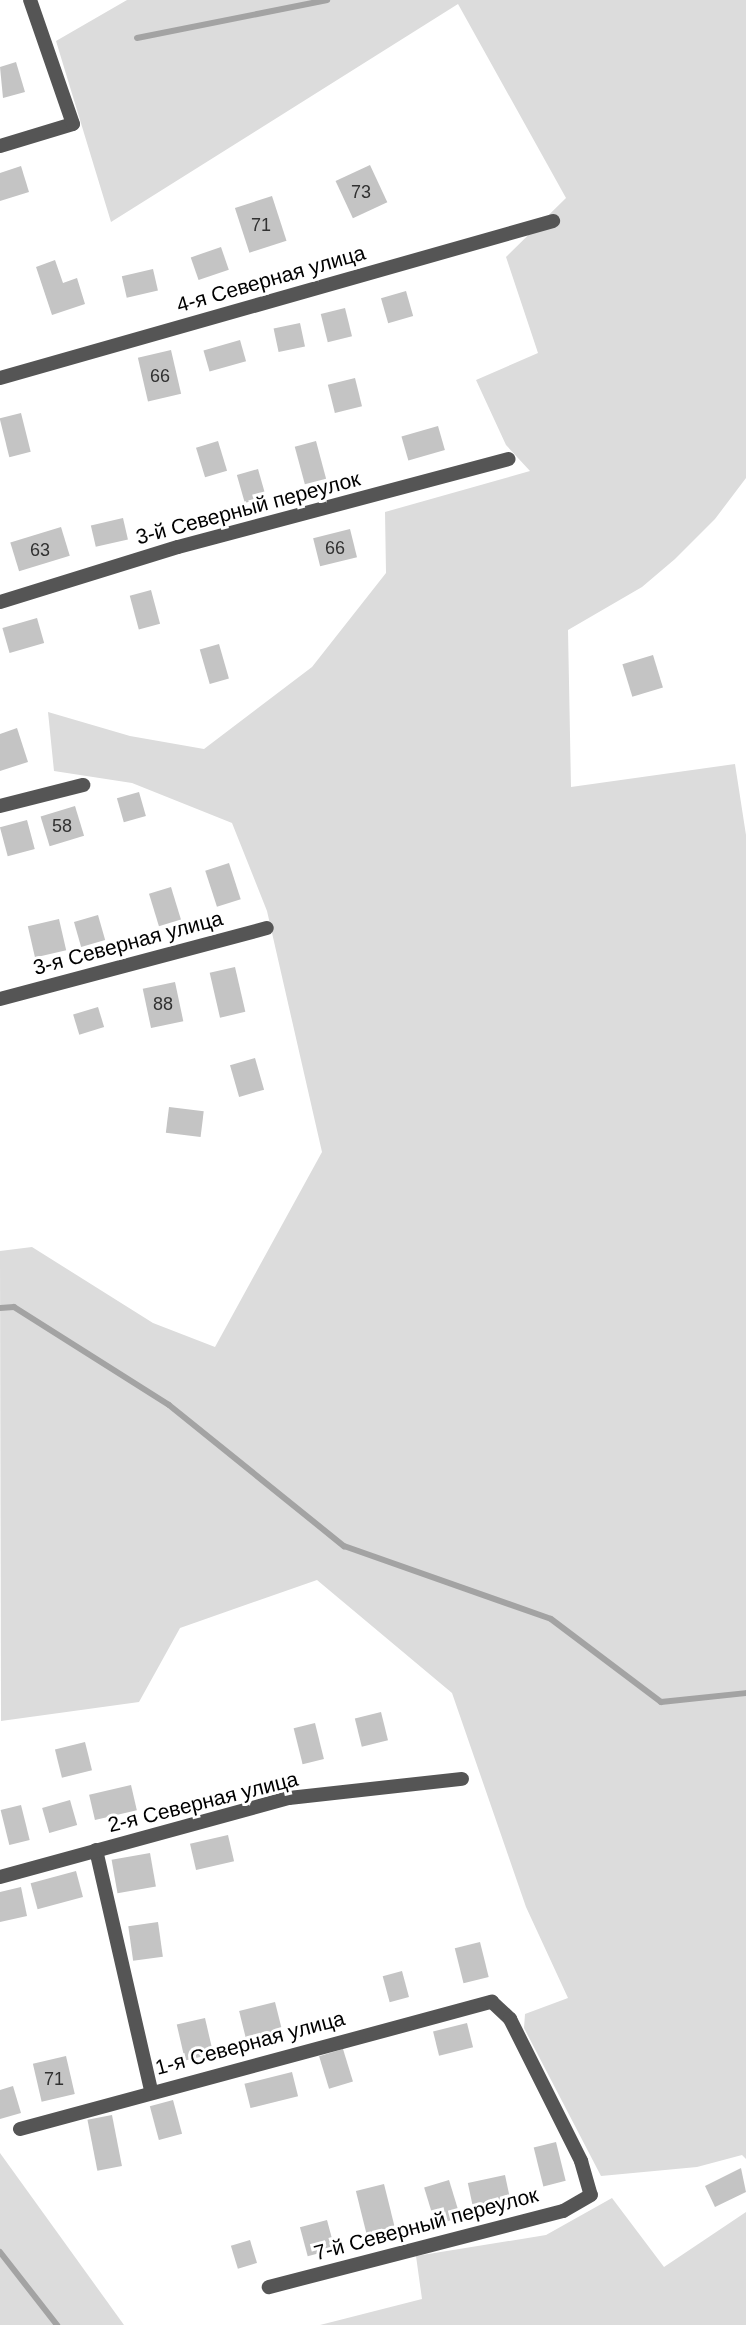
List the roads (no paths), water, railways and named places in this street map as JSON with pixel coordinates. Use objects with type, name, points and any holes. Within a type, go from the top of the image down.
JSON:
[{"type":"street","points":[[0,146],[73,124],[30,0]]},
{"type":"street","name":"4-я Северная улица","points":[[0,378],[553,221]]},
{"type":"street","name":"3-й Северный переулок","points":[[0,602],[178,547],[508,459]]},
{"type":"street","points":[[0,806],[83,785]]},
{"type":"street","name":"3-я Северная улица","points":[[0,999],[267,928]]},
{"type":"street","name":"2-я Северная улица","points":[[0,1877],[289,1798],[462,1779]]},
{"type":"street","points":[[96,1850],[151,2091]]},
{"type":"street","name":"1-я Северная улица","points":[[20,2129],[151,2091],[492,2002],[510,2019],[581,2161],[591,2195]]},
{"type":"street","name":"7-й Северный переулок","points":[[269,2287],[563,2211],[591,2195]]},
{"type":"waterway","points":[[137,38],[327,0]]},
{"type":"waterway","points":[[0,1308],[14,1307],[169,1405],[344,1546],[551,1619],[661,1702],[746,1693]]},
{"type":"waterway","points":[[0,2252],[57,2325]]}]
